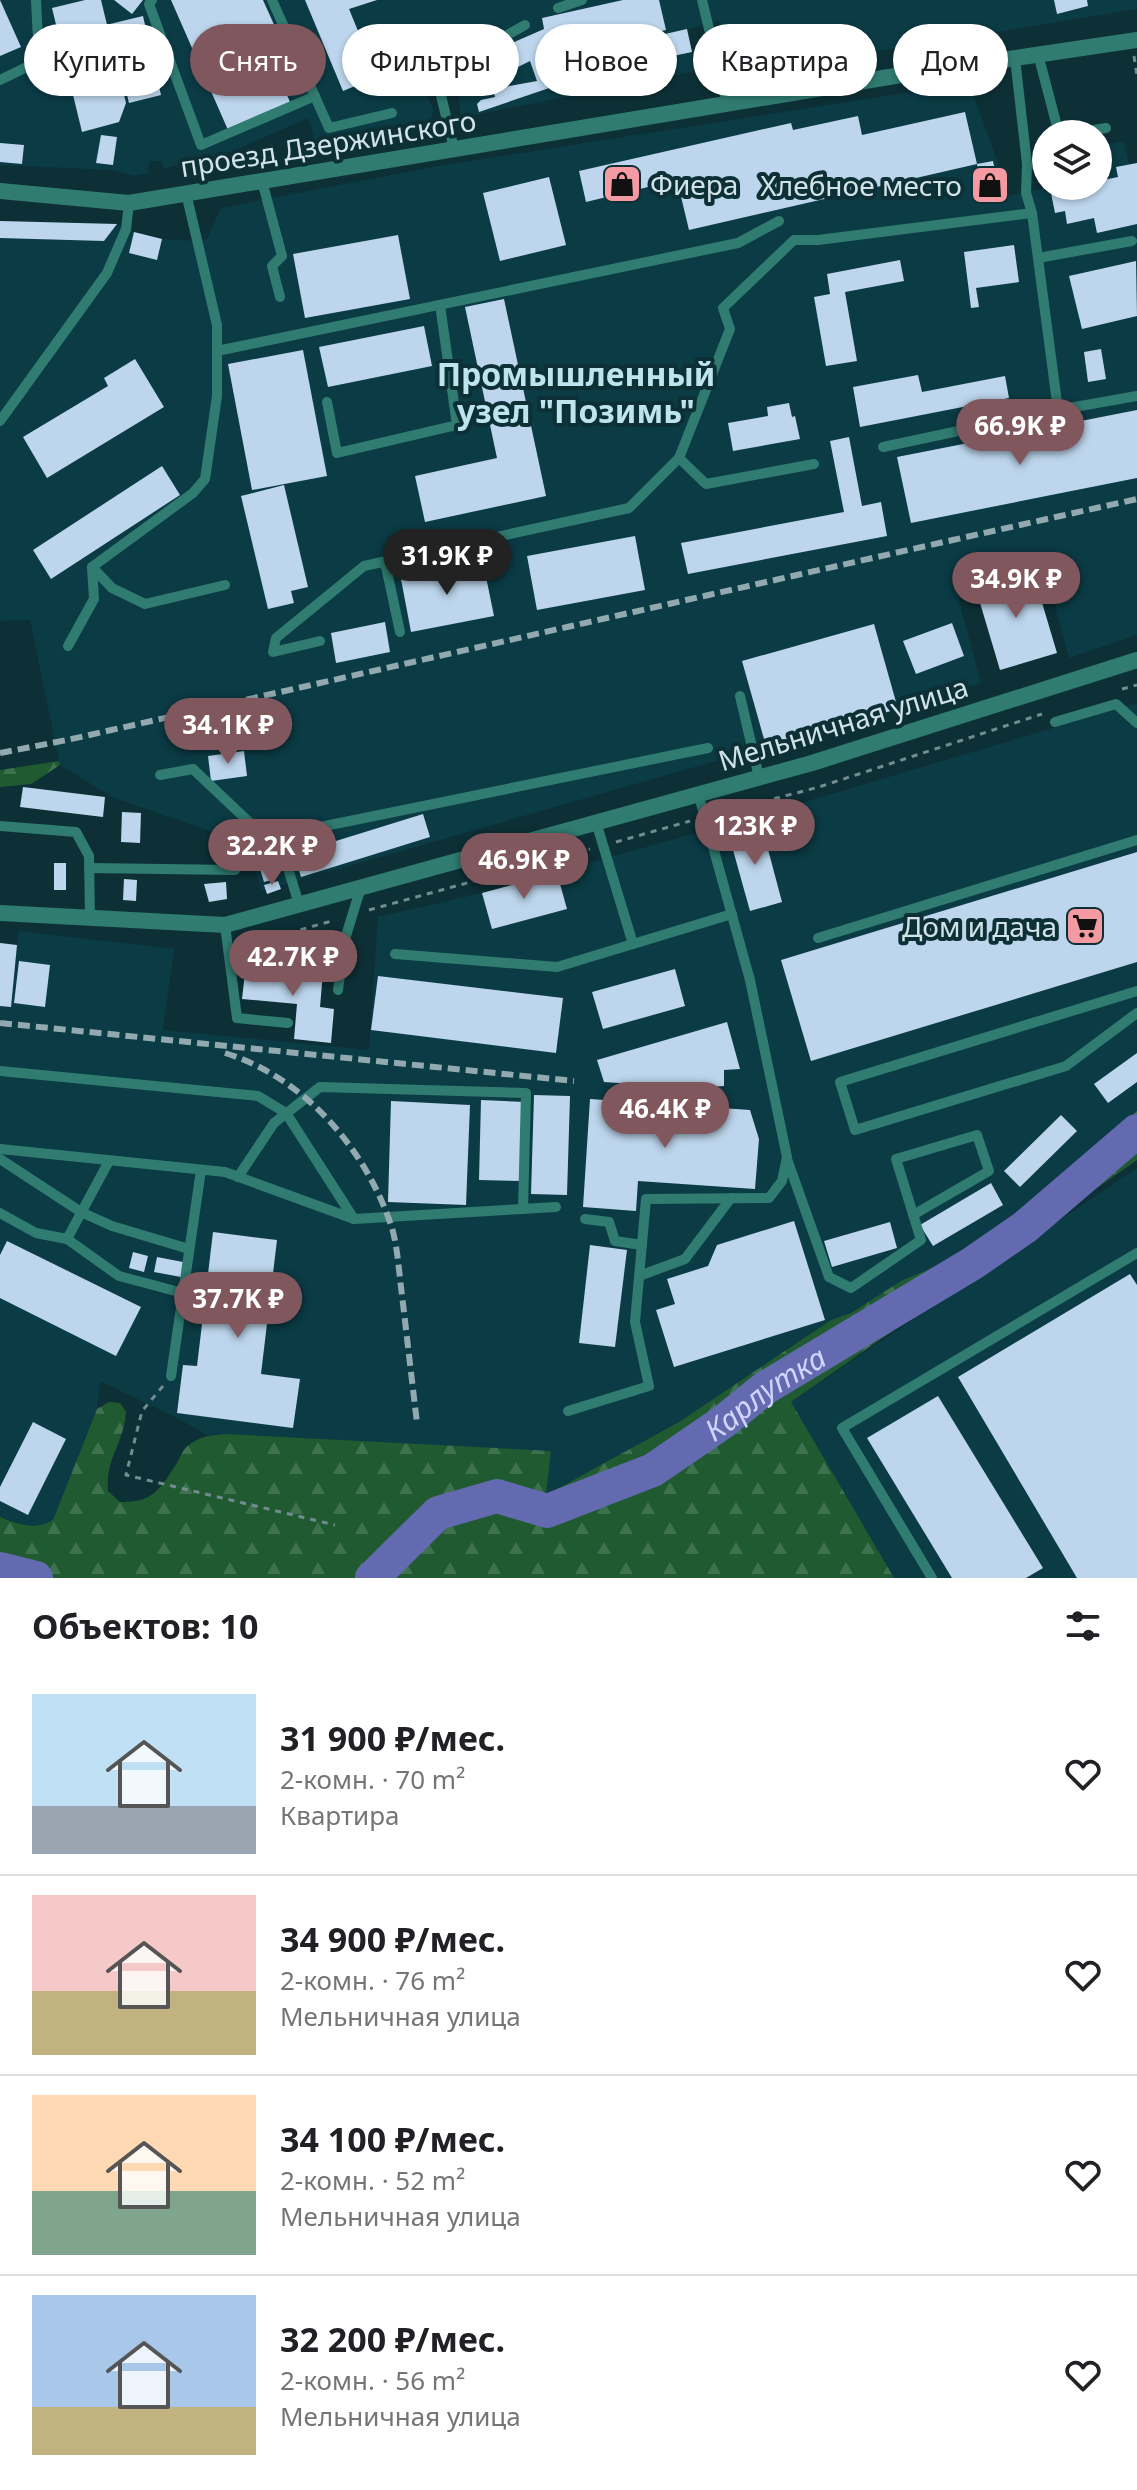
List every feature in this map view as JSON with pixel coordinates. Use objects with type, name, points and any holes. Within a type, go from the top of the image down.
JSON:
[{"type":"street","name":"проезд Дзержинского","points":[[0,191],[129,203],[727,103],[1137,40]]},
{"type":"street","name":"Мельничная улица","points":[[0,913],[225,925],[812,763],[1137,660]]},
{"type":"lane","points":[[0,80],[39,61],[36,0]]},
{"type":"lane","points":[[152,0],[149,4],[201,145],[315,96],[329,128],[392,113]]},
{"type":"lane","points":[[272,0],[283,24]]},
{"type":"lane","points":[[558,8],[582,0]]},
{"type":"lane","points":[[702,0],[727,103]]},
{"type":"lane","points":[[454,149],[436,75],[525,25]]},
{"type":"lane","points":[[1038,54],[1055,120]]},
{"type":"lane","points":[[1015,58],[1027,164],[1026,193],[1032,213],[1058,410]]},
{"type":"lane","points":[[262,181],[282,256],[272,266],[280,297]]},
{"type":"lane","points":[[92,567],[193,493],[205,479],[217,396],[217,325],[186,193]]},
{"type":"lane","points":[[0,421],[107,273],[126,229],[129,203]]},
{"type":"lane","points":[[320,641],[273,652],[276,638],[364,566],[629,508],[679,458],[730,329],[723,308],[794,240],[818,240],[1032,213]]},
{"type":"lane","points":[[217,351],[738,243],[779,221]]},
{"type":"lane","points":[[1038,258],[1132,241]]},
{"type":"lane","points":[[327,402],[337,453],[457,425],[440,305]]},
{"type":"lane","points":[[883,447],[1137,396]]},
{"type":"lane","points":[[679,458],[706,484],[814,464]]},
{"type":"lane","points":[[385,562],[400,632]]},
{"type":"lane","points":[[92,567],[112,588],[145,604],[225,585]]},
{"type":"lane","points":[[68,646],[94,599],[92,567]]},
{"type":"lane","points":[[740,696],[759,777]]},
{"type":"lane","points":[[1055,722],[1116,704],[1137,723]]},
{"type":"lane","points":[[160,775],[193,769],[266,838],[708,748]]},
{"type":"lane","points":[[698,793],[750,980],[787,1157],[829,1277],[851,1288],[921,1240],[913,1215],[896,1159],[977,1135],[989,1171],[913,1215]]},
{"type":"lane","points":[[596,822],[633,944]]},
{"type":"lane","points":[[0,826],[76,832],[89,856],[90,918]]},
{"type":"lane","points":[[278,836],[299,904]]},
{"type":"lane","points":[[818,938],[1137,840]]},
{"type":"lane","points":[[89,868],[235,870]]},
{"type":"lane","points":[[338,990],[345,939],[361,887]]},
{"type":"lane","points":[[395,954],[557,967],[732,914]]},
{"type":"lane","points":[[225,925],[237,1018],[288,1023]]},
{"type":"lane","points":[[265,954],[345,939]]},
{"type":"lane","points":[[1137,991],[840,1082],[855,1130],[1066,1066],[1137,1013]]},
{"type":"lane","points":[[0,1071],[258,1096],[286,1113],[354,1219]]},
{"type":"lane","points":[[238,1177],[274,1123],[320,1087],[526,1093],[523,1209]]},
{"type":"lane","points":[[0,1149],[225,1172],[354,1219],[556,1207]]},
{"type":"lane","points":[[568,1411],[649,1386],[635,1322],[646,1199],[769,1198],[782,1181],[787,1157]]},
{"type":"lane","points":[[0,1159],[81,1212],[112,1226],[189,1249]]},
{"type":"lane","points":[[67,1239],[109,1161]]},
{"type":"lane","points":[[171,1376],[201,1170]]},
{"type":"lane","points":[[639,1276],[685,1259],[731,1198]]},
{"type":"lane","points":[[0,1213],[36,1233],[67,1239],[119,1276],[183,1293]]},
{"type":"lane","points":[[585,1219],[609,1222],[615,1241],[642,1245]]},
{"type":"lane","points":[[932,1578],[842,1428],[1137,1253]]},
{"type":"path","points":[[171,1376],[142,1411],[126,1475],[335,1525]]},
{"type":"shaded area","points":[[0,0],[1137,0],[1137,9],[1008,30],[1008,24],[893,24],[893,48],[877,51],[877,24],[719,24],[719,21],[693,24],[693,28],[687,29],[693,72],[677,75],[677,24],[535,24],[535,96],[570,96],[460,118],[459,96],[519,96],[519,24],[342,24],[342,96],[427,96],[434,111],[430,121],[316,143],[308,118],[233,151],[163,169],[162,161],[149,161],[148,173],[134,176],[113,170],[0,165]]},
{"type":"shaded area","points":[[893,95],[974,96],[1000,170],[995,172],[1001,197],[1032,191],[1032,200],[1112,200],[1112,143],[1124,141],[1137,200],[1137,635],[1069,658],[1044,565],[956,590],[981,683],[262,891],[245,843],[114,798],[60,765],[30,620],[0,621],[0,221],[117,224],[162,239],[198,241],[207,239],[221,208],[438,166]]},
{"type":"shaded area","points":[[1137,703],[1137,1111],[1021,1219],[936,1266],[901,1281],[851,1313],[831,1320],[679,1422],[545,1495],[551,1452],[206,1435],[100,1381],[97,1409],[53,1520],[43,1526],[30,1527],[0,1517],[0,943],[17,945],[19,931],[174,949],[163,1030],[369,1050],[378,917],[482,893],[768,813]]},
{"type":"shaded area","points":[[1137,1168],[1137,1578],[443,1578],[791,1402]]},
{"type":"green space","points":[[59,761],[60,765],[31,784],[0,787],[0,770]]},
{"type":"green space","points":[[1137,1111],[1137,1160],[791,1402],[894,1578],[0,1578],[0,1517],[33,1526],[53,1520],[97,1409],[109,1402],[120,1403],[126,1412],[108,1480],[108,1491],[120,1502],[149,1497],[161,1486],[187,1446],[202,1438],[225,1434],[551,1451],[546,1495],[679,1422],[831,1320],[851,1313],[901,1281],[936,1266],[1021,1219]]},
{"type":"building","points":[[0,0],[21,47],[0,56]]},
{"type":"building","points":[[85,0],[101,0],[107,24],[56,24],[52,8]]},
{"type":"building","points":[[114,0],[143,0],[132,14]]},
{"type":"building","points":[[171,0],[263,0],[274,24],[190,24],[190,43]]},
{"type":"building","points":[[305,0],[377,0],[349,9],[355,24],[342,24],[342,89],[326,50],[326,24],[315,24]]},
{"type":"building","points":[[623,0],[659,0],[665,24],[543,24],[542,18]]},
{"type":"building","points":[[1054,0],[1087,0],[1088,6],[1057,14]]},
{"type":"building","points":[[143,16],[145,24],[110,24]]},
{"type":"building","points":[[687,29],[692,52],[677,55],[677,31]]},
{"type":"building","points":[[535,33],[535,75],[530,61],[519,66],[519,40]]},
{"type":"building","points":[[535,81],[535,93],[479,112],[477,104],[481,100],[495,96],[519,96],[519,84]]},
{"type":"building","points":[[73,96],[124,96],[126,103],[119,122],[82,132]]},
{"type":"building","points":[[127,96],[157,96],[129,103]]},
{"type":"building","points":[[213,96],[287,96],[290,102],[228,130]]},
{"type":"building","points":[[965,112],[977,164],[689,230],[677,180],[586,202],[579,171],[791,123],[793,130],[858,116],[862,135]]},
{"type":"building","points":[[101,135],[117,137],[113,165],[96,163]]},
{"type":"building","points":[[0,143],[24,145],[22,164],[0,162]]},
{"type":"building","points":[[993,161],[1001,198],[985,201],[977,164]]},
{"type":"building","points":[[1137,163],[1137,224],[1097,233],[1094,218],[1067,224],[1065,211],[1055,213],[1052,200],[1112,200],[1112,178],[1118,177],[1116,167]]},
{"type":"building","points":[[549,177],[566,245],[500,261],[483,193]]},
{"type":"building","points":[[0,221],[117,224],[104,241],[0,238]]},
{"type":"building","points":[[134,232],[162,239],[157,260],[129,253]]},
{"type":"building","points":[[398,235],[410,299],[305,318],[293,254]]},
{"type":"building","points":[[1014,245],[1019,282],[976,288],[979,307],[971,308],[964,252]]},
{"type":"building","points":[[900,260],[904,281],[845,292],[857,361],[826,366],[814,297],[830,294],[827,274]]},
{"type":"building","points":[[1136,261],[1137,316],[1082,329],[1069,276]]},
{"type":"building","points":[[504,299],[546,496],[425,522],[415,476],[497,458],[465,307]]},
{"type":"building","points":[[424,326],[432,366],[328,387],[319,347]]},
{"type":"building","points":[[1101,349],[1106,379],[1088,382],[1084,352]]},
{"type":"building","points":[[303,350],[327,476],[252,490],[228,364]]},
{"type":"building","points":[[135,359],[164,407],[47,478],[23,437],[108,386],[104,378]]},
{"type":"building","points":[[918,375],[922,392],[1005,376],[1009,398],[860,427],[853,387]]},
{"type":"building","points":[[789,403],[800,439],[733,451],[728,423],[768,416],[767,407]]},
{"type":"building","points":[[1137,410],[1137,478],[911,523],[897,457]]},
{"type":"building","points":[[849,437],[862,506],[881,502],[887,536],[688,574],[681,543],[844,512],[830,441]]},
{"type":"building","points":[[162,466],[180,495],[51,579],[33,550]]},
{"type":"building","points":[[284,485],[308,587],[291,591],[294,603],[268,609],[241,496]]},
{"type":"building","points":[[635,536],[645,590],[537,610],[527,556]]},
{"type":"building","points":[[483,562],[494,616],[411,632],[401,579]]},
{"type":"building","points":[[1032,569],[1057,653],[1000,670],[975,586]]},
{"type":"building","points":[[385,622],[390,652],[336,663],[331,633]]},
{"type":"building","points":[[952,623],[964,656],[916,674],[903,641]]},
{"type":"building","points":[[874,624],[898,709],[766,746],[742,661]]},
{"type":"building","points":[[244,751],[247,776],[211,781],[208,756]]},
{"type":"building","points":[[23,787],[105,797],[103,817],[20,807]]},
{"type":"building","points":[[122,812],[141,813],[140,843],[121,842]]},
{"type":"building","points":[[423,814],[430,837],[301,877],[294,854]]},
{"type":"building","points":[[761,823],[782,902],[750,911],[728,832]]},
{"type":"building","points":[[1137,852],[1137,962],[811,1061],[781,960]]},
{"type":"building","points":[[268,856],[275,879],[264,882],[257,859]]},
{"type":"building","points":[[54,863],[66,863],[66,890],[54,890]]},
{"type":"building","points":[[557,873],[567,909],[492,929],[482,893]]},
{"type":"building","points":[[124,879],[137,880],[136,901],[123,900]]},
{"type":"building","points":[[278,881],[281,889],[267,894],[264,885]]},
{"type":"building","points":[[226,882],[227,899],[209,902],[204,884]]},
{"type":"building","points":[[0,943],[17,945],[11,1007],[0,1006]]},
{"type":"building","points":[[19,961],[50,965],[45,1007],[14,1003]]},
{"type":"building","points":[[246,964],[323,972],[320,1007],[334,1009],[331,1043],[294,1039],[297,1004],[242,999]]},
{"type":"building","points":[[675,969],[685,1006],[603,1029],[592,992]]},
{"type":"building","points":[[378,976],[563,998],[556,1053],[371,1030]]},
{"type":"building","points":[[727,1022],[740,1069],[724,1070],[724,1086],[694,1088],[604,1082],[597,1060]]},
{"type":"building","points":[[1137,1053],[1137,1082],[1108,1103],[1094,1084]]},
{"type":"building","points":[[534,1095],[570,1096],[567,1195],[531,1194]]},
{"type":"building","points":[[590,1099],[750,1110],[759,1139],[755,1189],[638,1181],[636,1211],[583,1207]]},
{"type":"building","points":[[481,1100],[525,1102],[523,1181],[479,1180]]},
{"type":"building","points":[[391,1101],[470,1105],[466,1205],[388,1202]]},
{"type":"building","points":[[1061,1115],[1077,1131],[1020,1187],[1004,1171]]},
{"type":"building","points":[[991,1183],[1003,1205],[933,1246],[920,1225]]},
{"type":"building","points":[[794,1221],[825,1320],[674,1367],[656,1310],[675,1304],[667,1279],[708,1266],[717,1245]]},
{"type":"building","points":[[890,1222],[897,1248],[832,1267],[824,1241]]},
{"type":"building","points":[[213,1232],[277,1240],[261,1374],[300,1379],[293,1428],[177,1413],[183,1365],[197,1366]]},
{"type":"building","points":[[7,1241],[141,1307],[116,1356],[0,1298],[0,1255]]},
{"type":"building","points":[[590,1245],[627,1250],[615,1347],[579,1343]]},
{"type":"building","points":[[133,1252],[148,1256],[144,1272],[129,1268]]},
{"type":"building","points":[[157,1257],[183,1262],[181,1277],[154,1272]]},
{"type":"building","points":[[1130,1274],[1137,1285],[1137,1578],[1077,1578],[958,1377]]},
{"type":"building","points":[[938,1396],[1043,1568],[1026,1578],[952,1578],[867,1438]]},
{"type":"building","points":[[33,1422],[66,1439],[28,1515],[0,1501],[0,1487]]},
{"type":"waterway","name":"Карлутка","points":[[372,1578],[438,1513],[497,1496],[547,1511],[653,1470],[723,1422],[765,1388],[973,1263],[1025,1227],[1137,1131]]},
{"type":"waterway","name":"Карлутка","points":[[0,1569],[36,1578]]},
{"type":"railway","points":[[0,753],[1137,499]]},
{"type":"railway","points":[[0,1023],[574,1081]]},
{"type":"railway","points":[[225,1053],[254,1064],[281,1080],[329,1120],[349,1145],[381,1199],[394,1236],[417,1423]]},
{"type":"place","name":"Фиера","points":[[622,184]]},
{"type":"place","name":"Хлебное место","points":[[990,185]]},
{"type":"place","name":"Дом и дача","points":[[1085,926]]},
{"type":"district","name":"Промышленный узел \"Позимь\"","points":[[576,392]]}]
